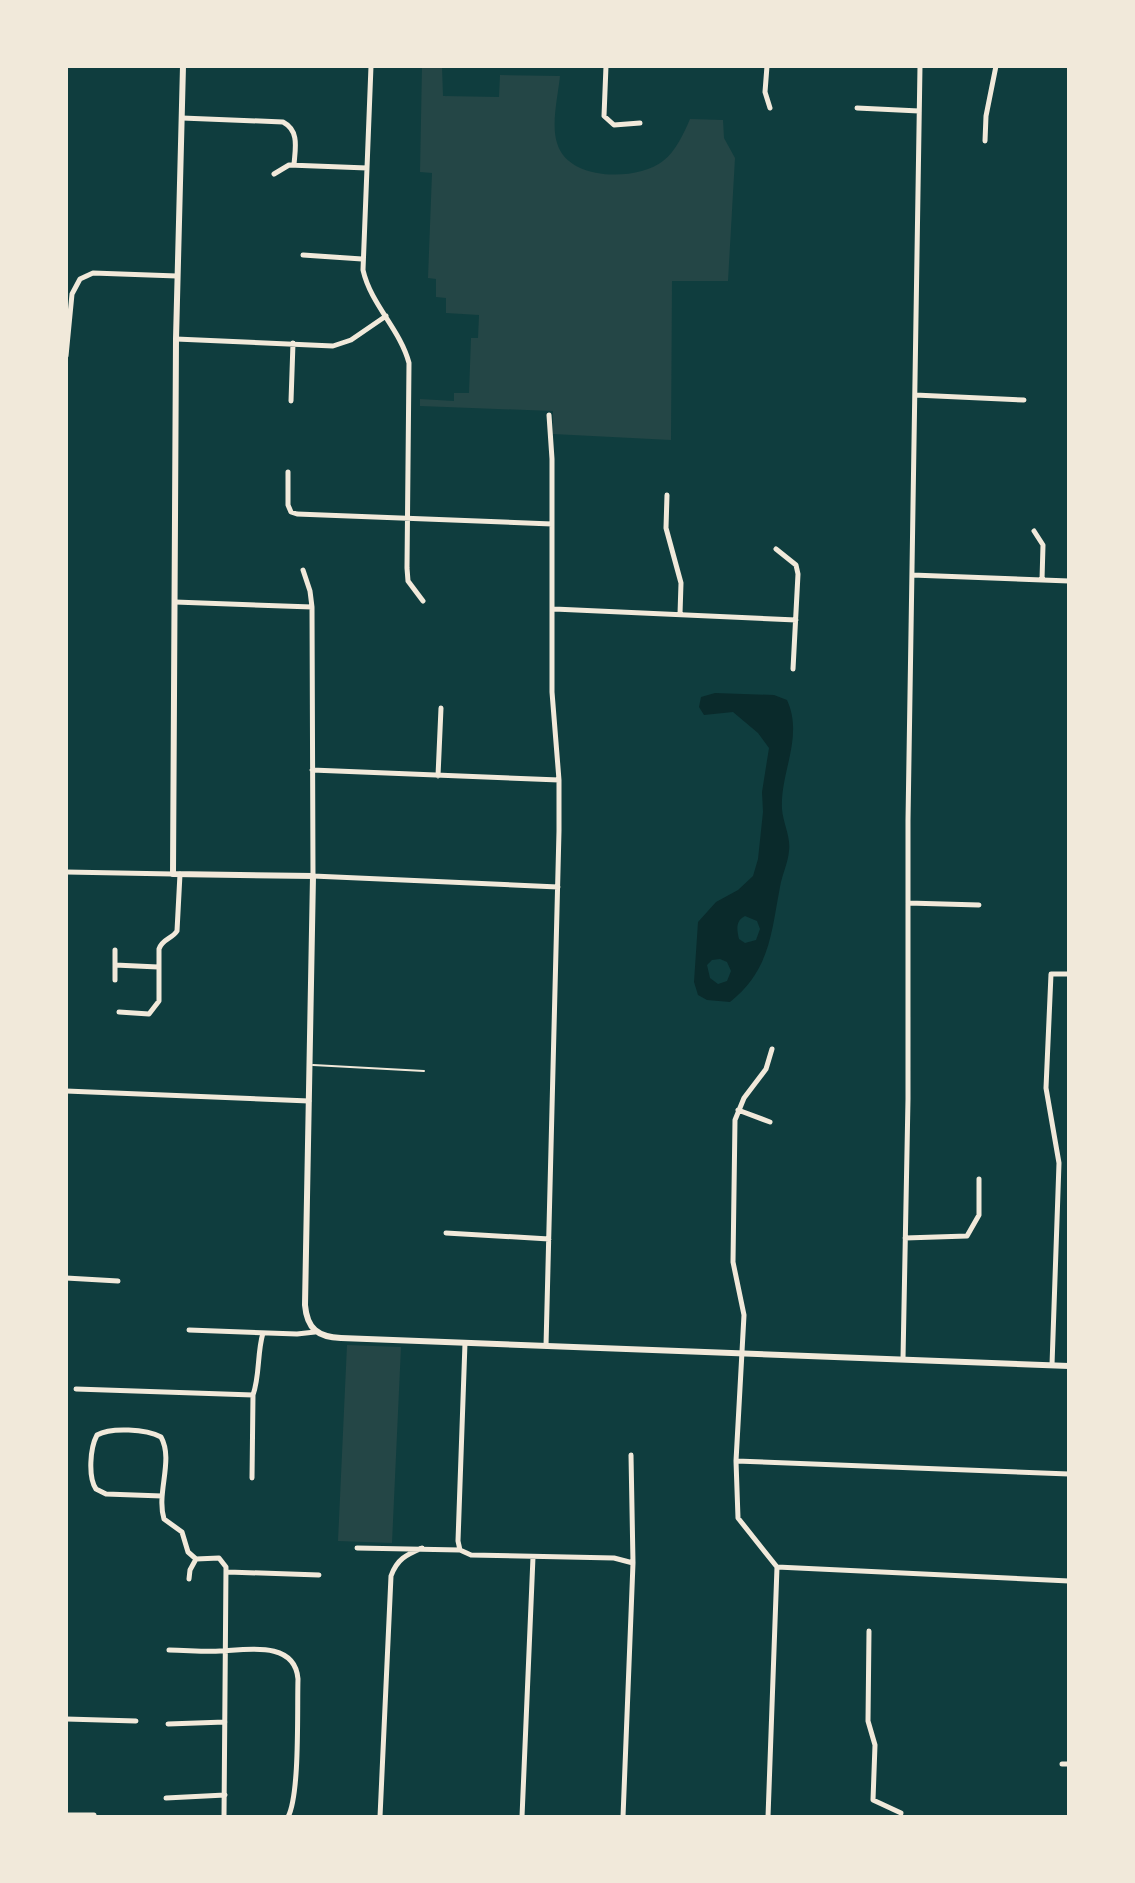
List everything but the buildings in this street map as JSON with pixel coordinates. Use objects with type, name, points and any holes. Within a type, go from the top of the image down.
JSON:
[{"type":"street","points":[[119,1012],[149,1014],[159,1001],[160,946],[175,935],[179,925],[176,874],[176,339],[183,66]]},
{"type":"street","points":[[371,66],[362,259],[366,283],[399,337],[409,363],[408,581],[423,601]]},
{"type":"street","points":[[606,66],[603,111],[609,123],[626,126],[640,123]]},
{"type":"street","points":[[767,66],[765,92],[770,108]]},
{"type":"street","points":[[903,1359],[920,66]]},
{"type":"street","points":[[985,141],[986,116],[996,66]]},
{"type":"street","points":[[857,108],[919,111]]},
{"type":"street","points":[[182,118],[273,121],[291,127],[295,133],[294,165]]},
{"type":"street","points":[[274,174],[289,165],[367,168]]},
{"type":"street","points":[[303,255],[362,259]]},
{"type":"street","points":[[66,356],[72,294],[80,279],[93,273],[177,276]]},
{"type":"street","points":[[176,339],[340,345],[386,316]]},
{"type":"street","points":[[291,401],[293,343]]},
{"type":"street","points":[[915,395],[1024,400]]},
{"type":"street","points":[[546,1346],[559,780],[552,692],[554,609],[549,415]]},
{"type":"street","points":[[288,472],[288,505],[291,512],[552,524]]},
{"type":"street","points":[[667,495],[666,528],[681,583],[680,614]]},
{"type":"street","points":[[1034,531],[1043,545],[1042,580]]},
{"type":"street","points":[[776,549],[796,565],[793,669]]},
{"type":"street","points":[[303,570],[312,607],[313,876],[305,1305],[308,1321],[315,1332]]},
{"type":"street","points":[[912,575],[1069,581]]},
{"type":"street","points":[[175,602],[312,607]]},
{"type":"street","points":[[554,609],[796,620]]},
{"type":"street","points":[[438,776],[441,708]]},
{"type":"street","points":[[312,770],[559,780]]},
{"type":"street","points":[[66,872],[313,876],[558,887]]},
{"type":"street","points":[[908,903],[979,905]]},
{"type":"street","points":[[115,950],[115,980]]},
{"type":"street","points":[[115,965],[158,967]]},
{"type":"street","points":[[1052,1365],[1059,1163],[1046,1088],[1051,974],[1069,974]]},
{"type":"street","points":[[768,1817],[777,1567],[738,1518],[736,1461],[744,1315],[733,1262],[734,1131],[738,1110],[766,1069],[772,1049]]},
{"type":"street","points":[[66,1091],[309,1101]]},
{"type":"street","points":[[738,1110],[770,1122]]},
{"type":"street","points":[[905,1238],[967,1236],[979,1215],[979,1179]]},
{"type":"street","points":[[446,1233],[549,1239]]},
{"type":"street","points":[[66,1278],[118,1281]]},
{"type":"street","points":[[189,1330],[315,1332],[331,1338],[1069,1366]]},
{"type":"street","points":[[252,1478],[253,1395],[263,1333]]},
{"type":"street","points":[[460,1550],[465,1343]]},
{"type":"street","points":[[76,1389],[253,1395]]},
{"type":"street","points":[[162,1496],[106,1494],[96,1489],[92,1479],[93,1443],[97,1435],[109,1431],[153,1433],[161,1437],[165,1447],[164,1519],[182,1532],[188,1552],[196,1559],[219,1558],[225,1563],[224,1817]]},
{"type":"street","points":[[623,1817],[633,1563],[631,1455]]},
{"type":"street","points":[[736,1461],[1069,1474]]},
{"type":"street","points":[[357,1548],[460,1550],[471,1555],[614,1558],[633,1563]]},
{"type":"street","points":[[380,1817],[391,1576],[395,1565],[404,1556],[422,1548]]},
{"type":"street","points":[[522,1817],[533,1557]]},
{"type":"street","points":[[189,1579],[196,1559]]},
{"type":"street","points":[[777,1567],[1069,1581]]},
{"type":"street","points":[[227,1572],[319,1575]]},
{"type":"street","points":[[869,1631],[868,1721],[875,1745],[873,1800],[901,1813],[900,1817]]},
{"type":"street","points":[[169,1650],[277,1651],[297,1672],[295,1786],[288,1817]]},
{"type":"street","points":[[66,1719],[136,1721]]},
{"type":"street","points":[[168,1724],[225,1722]]},
{"type":"street","points":[[166,1798],[225,1795]]},
{"type":"street","points":[[66,1815],[94,1815]]},
{"type":"lane","points":[[310,1065],[424,1071]]},
{"type":"shaded area","points":[[422,66],[442,66],[443,96],[499,97],[500,75],[560,76],[555,119],[557,143],[564,156],[575,165],[605,174],[637,172],[663,161],[676,147],[690,119],[723,120],[724,138],[735,158],[728,281],[672,281],[671,440],[553,434],[553,411],[420,406],[420,399],[454,401],[454,393],[469,393],[471,338],[478,338],[479,315],[446,313],[446,298],[436,297],[436,279],[428,278],[432,173],[420,172]]},
{"type":"shaded area","points":[[715,693],[774,695],[787,700],[792,714],[792,741],[782,795],[789,851],[771,936],[753,977],[730,1002],[707,1000],[698,995],[694,982],[698,922],[716,902],[738,890],[753,876],[758,859],[762,792],[769,748],[758,733],[733,712],[704,715],[699,707],[701,697]],"holes":[[[745,916],[757,921],[760,929],[756,940],[745,943],[739,939],[737,929]],[[712,960],[727,962],[731,971],[727,981],[718,984],[710,978],[707,965]]]},
{"type":"shaded area","points":[[347,1345],[401,1347],[392,1543],[338,1541]]}]
